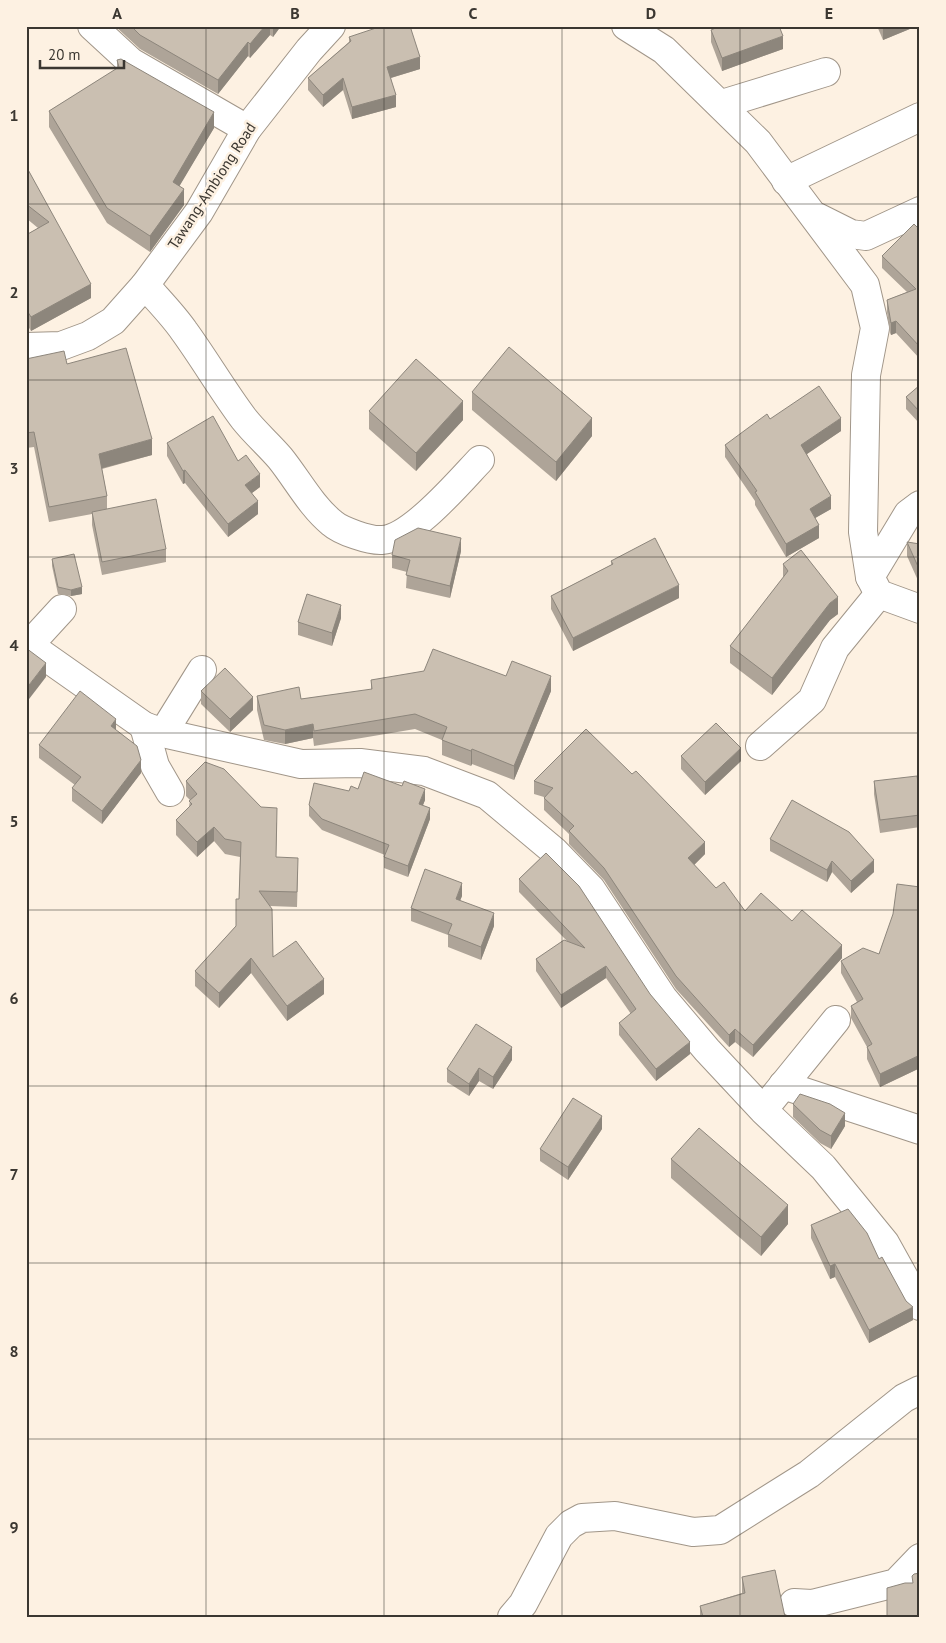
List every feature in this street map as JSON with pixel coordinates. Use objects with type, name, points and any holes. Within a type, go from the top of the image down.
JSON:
[{"type":"street","points":[[92,26],[131,62],[247,129]]},
{"type":"street","name":"Tawang-Ambiong Road","points":[[26,347],[61,346],[88,336],[113,321],[145,285],[199,212],[247,129],[331,26]]},
{"type":"street","points":[[626,26],[664,50],[722,104],[758,142],[865,285],[875,328],[866,375],[863,532],[874,585]]},
{"type":"street","points":[[722,104],[826,72]]},
{"type":"street","points":[[786,181],[920,117]]},
{"type":"street","points":[[812,214],[851,234],[866,236],[920,211]]},
{"type":"street","points":[[145,285],[184,331],[210,372],[245,420],[280,458],[304,491],[332,524],[350,533],[381,540],[399,535],[418,522],[480,460]]},
{"type":"street","points":[[760,746],[812,700],[835,648],[874,585],[908,514],[920,505]]},
{"type":"street","points":[[874,585],[920,609]]},
{"type":"street","points":[[62,609],[27,644],[153,729],[301,764],[360,763],[424,771],[487,795],[554,851],[591,889],[663,998],[707,1050],[763,1110],[823,1167],[885,1242],[920,1306]]},
{"type":"street","points":[[170,792],[155,766],[153,729],[202,670]]},
{"type":"street","points":[[763,1110],[836,1020]]},
{"type":"street","points":[[783,1085],[920,1130]]},
{"type":"street","points":[[512,1617],[522,1604],[559,1536],[571,1524],[582,1518],[615,1516],[693,1532],[720,1530],[809,1474],[904,1398],[920,1390]]},
{"type":"street","points":[[794,1603],[812,1604],[896,1584],[920,1558]]},
{"type":"building","points":[[131,26],[265,26],[250,44],[248,42],[218,80],[140,35]]},
{"type":"building","points":[[382,26],[410,26],[420,57],[387,67],[396,95],[352,107],[343,78],[323,95],[308,78],[351,41],[349,37]]},
{"type":"building","points":[[720,26],[779,26],[783,36],[722,58],[711,30]]},
{"type":"building","points":[[121,59],[214,112],[173,182],[184,189],[150,236],[107,208],[49,111],[119,67],[117,60]]},
{"type":"building","points":[[26,166],[91,284],[31,317],[26,309],[26,235],[49,222],[26,204]]},
{"type":"building","points":[[914,224],[920,230],[920,347],[896,321],[891,323],[887,300],[916,289],[882,256]]},
{"type":"building","points":[[509,347],[592,418],[556,462],[472,392]]},
{"type":"building","points":[[126,348],[152,439],[99,454],[107,496],[49,507],[34,432],[26,433],[26,359],[64,351],[67,364]]},
{"type":"building","points":[[416,359],[463,401],[416,453],[369,411]]},
{"type":"building","points":[[920,385],[920,412],[906,397]]},
{"type":"building","points":[[819,386],[841,418],[801,445],[831,496],[810,509],[819,525],[786,544],[755,492],[757,491],[725,445],[767,414],[770,419]]},
{"type":"building","points":[[213,416],[238,461],[246,455],[260,474],[245,485],[258,501],[228,524],[185,470],[183,471],[167,443]]},
{"type":"building","points":[[156,499],[166,549],[102,562],[92,512]]},
{"type":"building","points":[[418,528],[461,538],[450,586],[406,575],[410,560],[392,555],[395,540]]},
{"type":"building","points":[[655,538],[679,585],[573,638],[551,596],[613,564],[611,561]]},
{"type":"building","points":[[907,542],[920,544],[920,571]]},
{"type":"building","points":[[801,550],[838,597],[830,603],[772,678],[730,646],[788,571],[783,564]]},
{"type":"building","points":[[74,554],[82,587],[71,590],[58,587],[52,559]]},
{"type":"building","points":[[307,594],[341,605],[332,633],[298,622]]},
{"type":"building","points":[[26,648],[46,663],[26,689]]},
{"type":"building","points":[[433,649],[506,676],[512,661],[551,676],[514,766],[472,749],[471,751],[442,740],[447,727],[415,714],[314,731],[313,724],[285,730],[264,725],[257,696],[299,687],[301,699],[372,689],[371,680],[424,671]]},
{"type":"building","points":[[225,668],[253,697],[230,719],[201,691]]},
{"type":"building","points":[[80,691],[116,719],[111,726],[137,746],[141,760],[102,811],[72,788],[81,777],[39,745]]},
{"type":"building","points":[[716,723],[741,748],[705,782],[681,756]]},
{"type":"building","points":[[586,729],[632,774],[636,771],[705,842],[688,858],[716,888],[724,882],[745,911],[761,893],[792,921],[802,910],[842,945],[753,1045],[735,1029],[729,1035],[676,976],[604,868],[569,831],[574,826],[544,798],[553,788],[534,781]]},
{"type":"building","points":[[205,762],[224,769],[261,807],[277,808],[276,857],[298,858],[297,892],[259,891],[272,909],[273,957],[296,941],[324,979],[287,1006],[251,958],[219,993],[195,971],[236,926],[236,899],[239,899],[241,842],[225,839],[214,827],[197,842],[176,820],[192,804],[189,801],[197,794],[186,781]]},
{"type":"building","points":[[364,772],[402,786],[404,781],[425,789],[419,804],[430,808],[408,866],[384,857],[389,845],[322,819],[309,805],[314,783],[349,791],[351,786],[358,789]]},
{"type":"building","points":[[917,776],[920,795],[920,815],[880,820],[874,781]]},
{"type":"building","points":[[792,800],[849,832],[874,860],[851,881],[832,861],[827,870],[770,839]]},
{"type":"building","points":[[546,853],[579,886],[650,994],[690,1042],[656,1069],[619,1023],[636,1009],[606,966],[561,995],[536,959],[564,940],[585,948],[519,879]]},
{"type":"building","points":[[425,869],[462,883],[456,899],[494,913],[481,947],[448,934],[452,924],[411,908]]},
{"type":"building","points":[[897,884],[920,887],[920,1055],[880,1074],[867,1047],[872,1044],[851,1006],[863,999],[841,961],[863,948],[879,954],[893,914]]},
{"type":"building","points":[[476,1024],[512,1047],[493,1077],[479,1068],[469,1084],[447,1069]]},
{"type":"building","points":[[800,1094],[830,1104],[845,1113],[831,1136],[820,1130],[793,1104]]},
{"type":"building","points":[[573,1098],[602,1116],[568,1167],[540,1149]]},
{"type":"building","points":[[699,1128],[788,1205],[761,1237],[671,1159]]},
{"type":"building","points":[[848,1209],[867,1233],[879,1259],[882,1257],[906,1301],[913,1307],[869,1330],[835,1264],[830,1266],[811,1225]]},
{"type":"building","points":[[775,1570],[785,1617],[703,1617],[700,1606],[745,1593],[742,1577]]},
{"type":"building","points":[[920,1573],[920,1617],[887,1617],[887,1588],[905,1583],[913,1583],[912,1576]]}]
